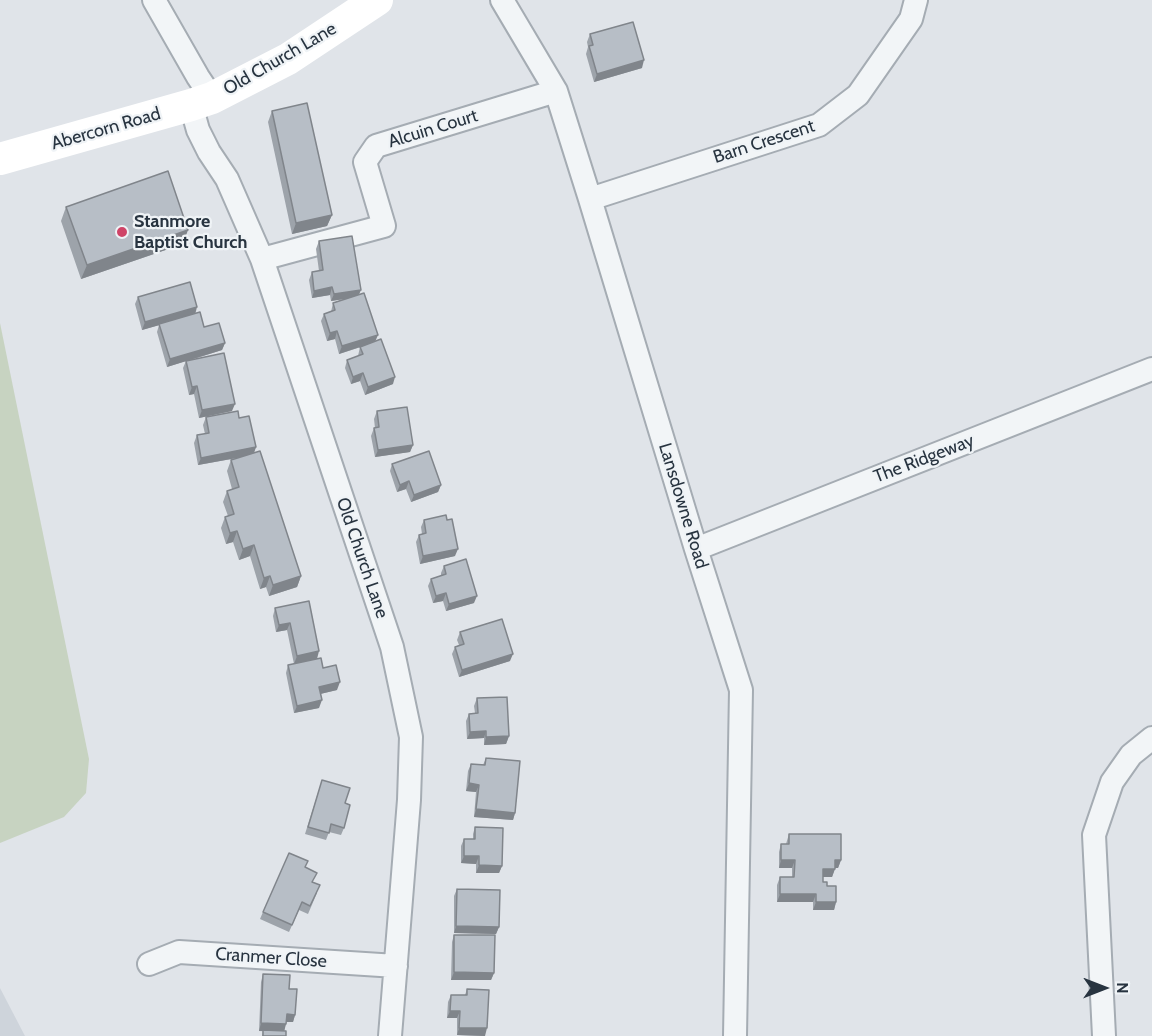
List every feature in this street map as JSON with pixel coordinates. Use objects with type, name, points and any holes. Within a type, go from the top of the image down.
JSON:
[{"type":"street","points":[[154,0],[198,77],[202,102]]},
{"type":"street","name":"Old Church Lane","points":[[377,0],[288,58],[202,102],[198,130],[227,179],[261,259],[392,647],[411,737],[409,800],[390,1036]]},
{"type":"street","name":"Lansdowne Road","points":[[502,0],[556,91],[741,690],[735,1036]]},
{"type":"street","name":"Barn Crescent","points":[[590,199],[819,125],[858,96],[911,19],[916,0]]},
{"type":"street","name":"Alcuin Court","points":[[261,259],[384,226],[365,162],[376,146],[556,91]]},
{"type":"street","name":"Abercorn Road","points":[[0,159],[202,102]]},
{"type":"street","name":"The Ridgeway","points":[[696,549],[1152,369]]},
{"type":"street","points":[[1104,1036],[1094,835],[1112,782],[1131,755],[1152,738]]},
{"type":"street","name":"Cranmer Close","points":[[149,964],[179,952],[396,966]]},
{"type":"shaded area","points":[[0,988],[25,1036],[0,1036]]},
{"type":"green space","points":[[0,323],[89,759],[86,793],[64,817],[0,843]]},
{"type":"building","points":[[633,22],[644,60],[597,74],[589,46],[593,45],[590,34]]},
{"type":"building","points":[[307,103],[332,215],[296,223],[272,111]]},
{"type":"building","name":"Stanmore Baptist Church","points":[[168,171],[188,230],[87,265],[66,207]]},
{"type":"building","points":[[352,236],[361,290],[334,294],[332,287],[314,291],[312,272],[323,270],[319,241]]},
{"type":"building","points":[[190,282],[197,307],[145,322],[138,297]]},
{"type":"building","points":[[364,293],[378,335],[342,346],[337,331],[330,333],[324,314],[335,310],[333,303]]},
{"type":"building","points":[[200,312],[204,327],[219,323],[225,343],[170,359],[159,324]]},
{"type":"building","points":[[381,339],[395,377],[368,387],[363,373],[353,377],[347,360],[363,354],[360,347]]},
{"type":"building","points":[[224,353],[235,404],[202,410],[197,386],[192,387],[186,361]]},
{"type":"building","points":[[407,407],[413,445],[378,450],[374,428],[379,427],[377,411]]},
{"type":"building","points":[[238,411],[239,418],[249,416],[256,447],[201,458],[197,435],[209,433],[206,417]]},
{"type":"building","points":[[260,451],[301,576],[273,585],[270,576],[264,578],[254,545],[243,549],[237,531],[230,533],[225,517],[234,514],[227,491],[239,487],[231,460]]},
{"type":"building","points":[[429,451],[441,485],[414,495],[409,481],[400,485],[392,464]]},
{"type":"building","points":[[446,515],[447,520],[452,519],[458,549],[423,556],[419,535],[426,533],[424,520]]},
{"type":"building","points":[[466,559],[477,596],[449,604],[446,593],[436,596],[431,579],[446,574],[444,566]]},
{"type":"building","points":[[309,601],[319,651],[297,656],[290,623],[279,625],[275,608]]},
{"type":"building","points":[[502,619],[513,654],[462,670],[455,647],[464,644],[460,632]]},
{"type":"building","points":[[321,658],[323,668],[336,665],[340,682],[319,687],[322,700],[297,706],[288,665]]},
{"type":"building","points":[[507,697],[509,736],[486,737],[486,731],[470,732],[469,714],[478,713],[477,698]]},
{"type":"building","points":[[486,758],[520,761],[515,813],[476,809],[479,785],[469,783],[471,764],[485,765]]},
{"type":"building","points":[[322,780],[350,788],[345,803],[350,805],[344,828],[331,824],[329,833],[308,827]]},
{"type":"building","points":[[475,827],[503,828],[502,866],[479,865],[479,856],[464,856],[464,839],[475,839]]},
{"type":"building","points":[[789,834],[841,834],[841,860],[835,860],[835,869],[823,869],[823,882],[827,882],[827,886],[836,886],[836,902],[816,902],[816,894],[780,894],[780,877],[794,877],[795,860],[781,860],[781,844],[789,844]]},
{"type":"building","points":[[289,853],[308,861],[305,867],[317,873],[312,882],[320,885],[310,906],[302,902],[292,925],[263,912]]},
{"type":"building","points":[[457,889],[500,890],[499,927],[456,926]]},
{"type":"building","points":[[454,935],[495,935],[494,973],[454,972]]},
{"type":"building","points":[[263,974],[290,975],[289,989],[297,989],[295,1015],[287,1014],[286,1024],[261,1023]]},
{"type":"building","points":[[467,989],[489,990],[487,1028],[459,1028],[460,1011],[450,1011],[451,995],[467,995]]},
{"type":"building","points":[[263,1030],[286,1031],[286,1036],[263,1036]]},
{"type":"place","name":"Stanmore Baptist Church","points":[[122,232]]}]
